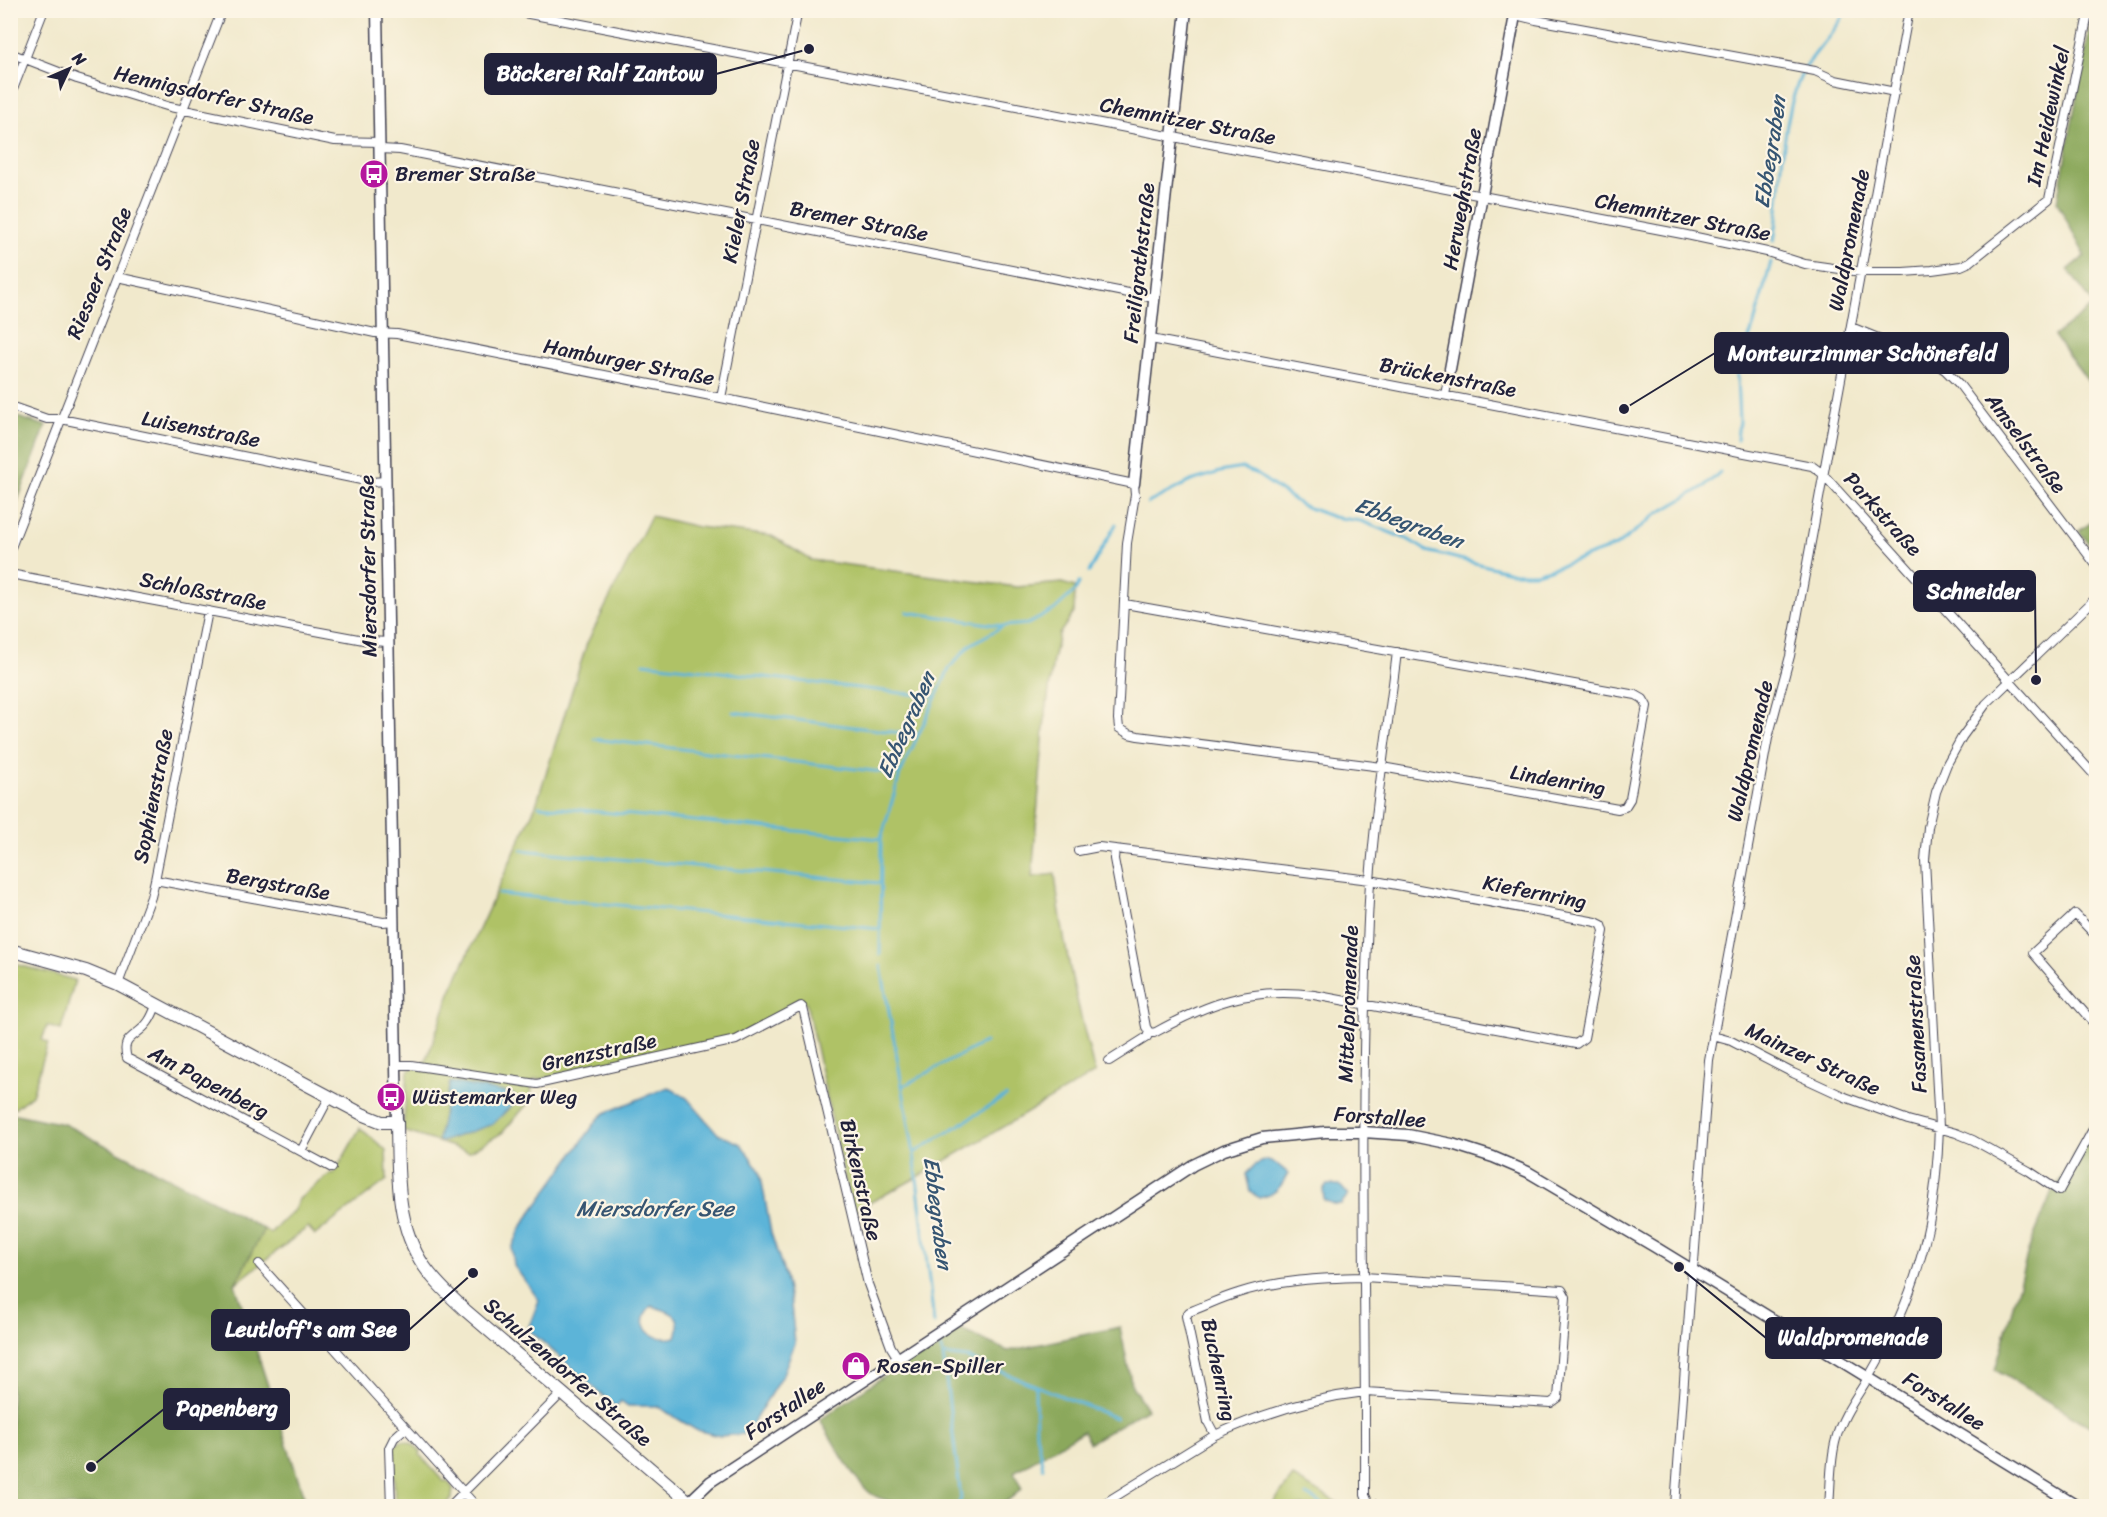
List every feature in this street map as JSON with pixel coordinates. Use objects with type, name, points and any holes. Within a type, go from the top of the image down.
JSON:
[{"type":"main road","points":[[10,950],[86,971],[118,984],[376,1120],[397,1122]]},
{"type":"main road","name":"Schulzendorfer Straße","points":[[397,1122],[403,1214],[407,1232],[423,1264],[459,1304],[692,1504]]},
{"type":"street","points":[[10,97],[44,10]]},
{"type":"street","name":"Riesaer Straße","points":[[10,550],[222,10]]},
{"type":"street","name":"Miersdorfer Straße","points":[[377,10],[397,1122]]},
{"type":"street","name":"Chemnitzer Straße","points":[[508,10],[1483,196],[1767,252],[1805,264],[1861,272]]},
{"type":"street","name":"Kieler Straße","points":[[721,398],[798,10]]},
{"type":"street","name":"Freiligrathstraße","points":[[1130,519],[1135,495],[1134,484],[1186,10]]},
{"type":"street","points":[[1495,10],[1515,12],[1536,20],[1815,71],[1834,80],[1895,92]]},
{"type":"street","name":"Waldpromenade","points":[[1675,1506],[1709,1060],[1768,738],[1790,658],[1909,10]]},
{"type":"street","name":"Im Heidewinkel","points":[[1861,272],[1903,272],[1961,266],[1970,262],[2049,200],[2089,10]]},
{"type":"street","name":"Herweghstraße","points":[[1445,395],[1515,12]]},
{"type":"street","name":"Hennigsdorfer Straße","points":[[10,53],[109,90],[183,110],[335,141],[380,145]]},
{"type":"street","name":"Bremer Straße","points":[[380,145],[1154,298]]},
{"type":"street","name":"Hamburger Straße","points":[[117,277],[252,308],[721,398],[1134,484]]},
{"type":"street","name":"Amselstraße","points":[[1851,327],[1927,358],[1946,370],[2097,565]]},
{"type":"street","name":"Brückenstraße","points":[[1151,339],[1737,452]]},
{"type":"street","name":"Luisenstraße","points":[[10,406],[47,419],[61,419],[371,482],[386,481]]},
{"type":"street","name":"Parkstraße","points":[[1737,452],[1812,466],[1823,474],[2097,777]]},
{"type":"street","name":"Lindenring","points":[[1125,604],[1636,695],[1643,699],[1647,706],[1630,799],[1625,807],[1618,809],[1382,767],[1129,734],[1119,728],[1118,718],[1130,519]]},
{"type":"street","name":"Schloßstraße","points":[[10,574],[369,641],[389,642]]},
{"type":"street","points":[[2010,681],[2097,598]]},
{"type":"street","name":"Sophienstraße","points":[[118,984],[151,897],[208,611]]},
{"type":"street","name":"Mittelpromenade","points":[[1378,1506],[1368,1502],[1365,1495],[1363,1132],[1365,1005],[1370,880],[1397,652]]},
{"type":"street","name":"Fasanenstraße","points":[[1829,1506],[1836,1438],[1848,1408],[1868,1378],[1899,1318],[1919,1268],[1932,1212],[1939,1128],[1925,860],[1928,826],[1936,792],[1954,750],[1978,714],[2010,681]]},
{"type":"street","name":"Kiefernring","points":[[1078,851],[1099,847],[1370,880],[1596,922],[1602,925],[1604,931],[1584,1038],[1576,1044],[1303,994],[1253,995],[1201,1008],[1154,1033],[1149,1032],[1147,1037],[1109,1061]]},
{"type":"street","points":[[1115,849],[1114,860],[1124,921],[1146,1027],[1149,1032]]},
{"type":"street","name":"Bergstraße","points":[[155,880],[383,921],[394,921]]},
{"type":"street","points":[[2097,936],[2075,914],[2033,953],[2097,1026]]},
{"type":"street","name":"Am Papenberg","points":[[157,1004],[147,1024],[126,1042],[124,1050],[127,1058],[332,1168]]},
{"type":"street","name":"Grenzstraße","points":[[396,1065],[411,1065],[537,1084],[736,1040],[801,1006]]},
{"type":"street","name":"Birkenstraße","points":[[801,1006],[868,1284],[891,1347],[898,1358]]},
{"type":"street","name":"Mainzer Straße","points":[[1713,1036],[1731,1041],[1845,1097],[1973,1140],[1997,1152],[2059,1191],[2097,1124]]},
{"type":"street","points":[[301,1151],[330,1096]]},
{"type":"street","name":"Forstallee","points":[[692,1504],[710,1482],[1173,1177],[1207,1158],[1240,1144],[1276,1135],[1363,1132],[1434,1140],[1478,1151],[1508,1163],[1692,1269],[2077,1506]]},
{"type":"street","points":[[259,1264],[476,1506]]},
{"type":"street","name":"Buchenring","points":[[1364,1277],[1558,1289],[1566,1297],[1559,1394],[1551,1403],[1365,1392],[1284,1407],[1215,1435],[1208,1422],[1186,1316],[1189,1312],[1254,1288],[1300,1280],[1364,1277]]},
{"type":"street","points":[[450,1506],[562,1393]]},
{"type":"street","points":[[391,1506],[389,1448],[394,1438],[405,1428]]},
{"type":"street","points":[[1100,1506],[1215,1435]]},
{"type":"green space","points":[[2093,11],[2096,11],[2096,392],[2054,336],[2094,305],[2068,270],[2085,256],[2057,202]]},
{"type":"green space","points":[[10,415],[46,426],[11,518]]},
{"type":"green space","points":[[651,516],[698,527],[772,536],[811,560],[1017,587],[1062,583],[1075,587],[1074,613],[1059,634],[1053,660],[1044,727],[1032,877],[1055,874],[1066,949],[1095,1073],[918,1177],[852,1212],[806,1002],[795,1005],[736,1037],[561,1076],[533,1080],[530,1101],[502,1133],[469,1152],[403,1131],[408,1071],[426,1061],[450,993],[536,805],[587,643]]},
{"type":"green space","points":[[2096,519],[2096,553],[2079,531]]},
{"type":"green space","points":[[11,963],[75,980],[61,1030],[47,1026],[42,1040],[48,1043],[32,1095],[11,1111]]},
{"type":"green space","points":[[11,1113],[64,1124],[264,1229],[235,1284],[307,1506],[11,1506]]},
{"type":"green space","points":[[2096,1115],[2096,1430],[1995,1370],[2029,1248],[2051,1195]]},
{"type":"green space","points":[[360,1128],[386,1150],[387,1180],[315,1235],[308,1227],[235,1284],[264,1229],[270,1233],[294,1210],[299,1199],[331,1173],[334,1174]]},
{"type":"green space","points":[[954,1327],[1008,1351],[1120,1327],[1132,1386],[1147,1409],[1089,1443],[1083,1431],[1014,1472],[1022,1489],[999,1505],[968,1508],[910,1505],[878,1497],[869,1492],[855,1477],[820,1420]]},
{"type":"green space","points":[[401,1441],[407,1441],[421,1452],[420,1455],[443,1481],[447,1481],[453,1488],[452,1498],[444,1506],[395,1506],[393,1451]]},
{"type":"green space","points":[[1293,1477],[1343,1506],[1271,1506]]},
{"type":"water","points":[[450,1082],[509,1093],[514,1095],[515,1102],[493,1124],[441,1142],[438,1140]]},
{"type":"water","name":"Miersdorfer See","points":[[668,1087],[687,1098],[718,1134],[741,1144],[760,1171],[771,1233],[785,1276],[791,1305],[795,1343],[783,1374],[746,1434],[720,1436],[696,1430],[657,1406],[628,1406],[621,1401],[616,1407],[528,1329],[539,1300],[514,1266],[512,1248],[523,1224],[598,1119],[605,1113]],"holes":[[[651,1306],[669,1312],[677,1318],[676,1337],[659,1337],[647,1331],[644,1320]]]},
{"type":"water","points":[[1266,1160],[1278,1165],[1288,1173],[1277,1190],[1259,1198],[1250,1191],[1246,1174],[1255,1165]]},
{"type":"water","points":[[1327,1185],[1340,1185],[1348,1195],[1341,1204],[1333,1204],[1324,1200],[1323,1189]]},
{"type":"waterway","name":"Ebbegraben","points":[[1774,241],[1784,141],[1792,102],[1802,73],[1835,29],[1846,10]]},
{"type":"waterway","name":"Ebbegraben","points":[[1737,440],[1739,421],[1737,374],[1771,262]]},
{"type":"waterway","name":"Ebbegraben","points":[[1148,503],[1191,481],[1242,468],[1255,473],[1301,505],[1333,517],[1361,521],[1409,540],[1427,551],[1515,573],[1536,573],[1616,546],[1657,514],[1705,486],[1720,472]]},
{"type":"waterway","name":"Ebbegraben","points":[[1089,572],[1116,524]]},
{"type":"waterway","name":"Ebbegraben","points":[[880,955],[881,839],[900,774],[950,667],[970,645],[1003,626],[1028,624],[1054,610],[1076,590],[1079,583]]},
{"type":"waterway","points":[[907,612],[1003,626]]},
{"type":"waterway","points":[[644,663],[936,697]]},
{"type":"waterway","points":[[733,712],[918,735]]},
{"type":"waterway","points":[[594,739],[900,774]]},
{"type":"waterway","points":[[539,806],[881,839]]},
{"type":"waterway","points":[[521,850],[880,883]]},
{"type":"waterway","points":[[499,894],[880,929]]},
{"type":"waterway","name":"Ebbegraben","points":[[881,966],[914,1153],[934,1323]]},
{"type":"waterway","points":[[903,1086],[985,1042]]},
{"type":"waterway","points":[[914,1153],[1006,1096]]},
{"type":"waterway","name":"Ebbegraben","points":[[940,1345],[961,1498],[958,1506]]},
{"type":"waterway","points":[[943,1355],[967,1358],[1116,1418]]},
{"type":"waterway","points":[[1035,1385],[1036,1433],[1043,1468]]},
{"type":"waterway","points":[[1306,1495],[1326,1506]]},
{"type":"place","name":"Bäckerei Ralf Zantow","points":[[809,49]]},
{"type":"place","name":"Bremer Straße","points":[[374,174]]},
{"type":"place","name":"Monteurzimmer Schönefeld","points":[[1624,409]]},
{"type":"place","name":"Schneider","points":[[2036,680]]},
{"type":"place","name":"Wüstemarker Weg","points":[[391,1097]]},
{"type":"place","name":"Waldpromenade","points":[[1679,1267]]},
{"type":"place","name":"Leutloff's am See","points":[[473,1273]]},
{"type":"place","name":"Rosen-Spiller","points":[[856,1366]]},
{"type":"place","name":"Papenberg","points":[[91,1467]]}]
